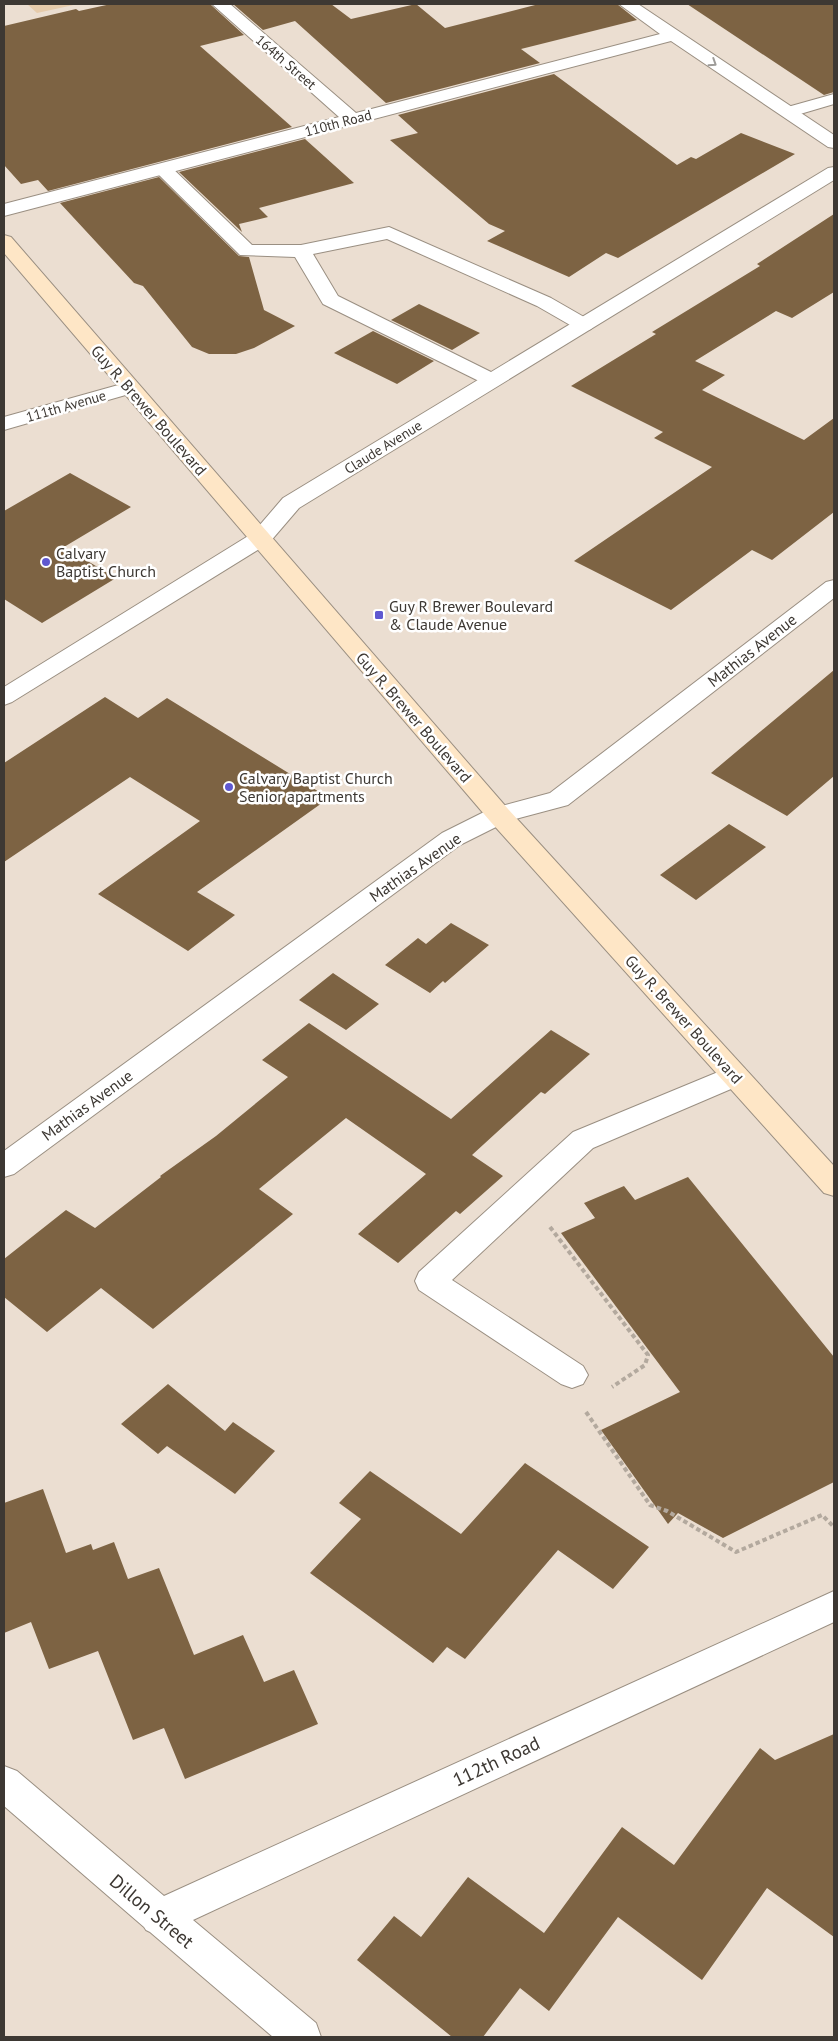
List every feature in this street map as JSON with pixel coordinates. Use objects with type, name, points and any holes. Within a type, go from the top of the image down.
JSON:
[{"type":"main road","name":"Guy R. Brewer Boulevard","points":[[4,241],[499,815],[834,1185]]},
{"type":"street","name":"164th Street","points":[[220,4],[353,120]]},
{"type":"street","points":[[626,4],[834,143]]},
{"type":"street","name":"110th Road","points":[[4,210],[672,36]]},
{"type":"street","points":[[790,112],[834,99]]},
{"type":"street","points":[[163,169],[247,251],[300,251],[389,233],[544,302],[584,325]]},
{"type":"street","name":"Claude Avenue","points":[[4,697],[261,538],[291,503],[773,211],[834,172]]},
{"type":"street","points":[[300,251],[330,300],[492,380]]},
{"type":"street","name":"111th Avenue","points":[[4,424],[129,388]]},
{"type":"street","name":"Mathias Avenue","points":[[4,1166],[451,839],[499,815],[559,799],[834,587]]},
{"type":"street","points":[[572,1375],[430,1281],[583,1140],[735,1076]]},
{"type":"street","name":"112th Road","points":[[159,1917],[834,1606]]},
{"type":"street","name":"Dillon Street","points":[[4,1783],[302,2037]]},
{"type":"path","points":[[548,1224],[648,1354],[645,1365],[606,1391]]},
{"type":"path","points":[[583,1407],[650,1505],[667,1511],[736,1552],[822,1515],[834,1527]]},
{"type":"shaded area","points":[[27,4],[78,4],[37,13]]},
{"type":"building","points":[[111,4],[210,4],[244,35],[200,46],[292,127],[48,191],[38,180],[21,184],[4,165],[4,26],[76,9],[79,11]]},
{"type":"building","points":[[233,4],[331,4],[351,19],[416,4],[445,28],[539,4],[617,4],[637,20],[521,49],[540,63],[386,103],[295,21],[263,30]]},
{"type":"building","points":[[687,4],[834,4],[834,92],[824,95]]},
{"type":"building","points":[[554,74],[677,165],[691,157],[696,159],[741,133],[795,154],[618,258],[606,253],[569,277],[487,241],[505,231],[489,224],[390,140],[418,133],[398,115]]},
{"type":"building","points":[[305,139],[354,183],[259,208],[268,217],[239,224],[242,232],[179,172]]},
{"type":"building","points":[[159,177],[239,256],[249,257],[264,310],[295,326],[254,348],[236,354],[209,354],[192,347],[143,286],[134,283],[60,203]]},
{"type":"building","points":[[834,214],[834,292],[792,318],[776,311],[695,361],[725,375],[702,390],[804,440],[834,418],[834,512],[772,560],[752,550],[671,610],[574,561],[712,467],[654,438],[663,432],[571,386],[656,334],[652,332],[760,266],[757,264]]},
{"type":"building","points":[[419,304],[480,333],[452,350],[391,320]]},
{"type":"building","points":[[373,331],[434,361],[397,384],[334,353]]},
{"type":"building","name":"Calvary Baptist Church","points":[[70,473],[131,507],[64,547],[116,578],[42,623],[4,599],[4,511]]},
{"type":"building","points":[[834,670],[834,776],[787,816],[711,773]]},
{"type":"building","name":"Calvary Baptist Church Senior apartments","points":[[105,697],[138,718],[167,698],[329,798],[197,892],[235,915],[188,951],[98,894],[200,821],[130,777],[4,862],[4,763]]},
{"type":"building","points":[[729,824],[766,847],[696,900],[660,875]]},
{"type":"building","points":[[451,923],[489,945],[445,983],[443,981],[430,993],[385,965],[418,938],[426,944]]},
{"type":"building","points":[[333,973],[379,1004],[346,1030],[299,1000]]},
{"type":"building","points":[[309,1023],[451,1119],[551,1030],[590,1054],[545,1094],[541,1092],[472,1155],[503,1176],[460,1214],[456,1211],[398,1263],[358,1234],[426,1174],[346,1118],[259,1189],[293,1214],[153,1329],[101,1288],[47,1332],[4,1297],[4,1259],[66,1210],[95,1228],[160,1176],[216,1136],[288,1077],[262,1060]]},
{"type":"building","points":[[688,1177],[834,1357],[834,1482],[723,1538],[678,1513],[668,1524],[601,1430],[680,1392],[561,1233],[595,1218],[584,1203],[624,1186],[635,1200]]},
{"type":"building","points":[[168,1384],[225,1431],[233,1422],[275,1451],[235,1494],[167,1446],[158,1454],[121,1424]]},
{"type":"building","points":[[525,1463],[649,1547],[613,1589],[558,1550],[465,1659],[447,1647],[433,1663],[310,1573],[361,1519],[339,1503],[370,1471],[461,1534]]},
{"type":"building","points":[[43,1489],[66,1553],[91,1544],[93,1550],[114,1542],[128,1579],[159,1568],[194,1655],[243,1635],[264,1682],[294,1670],[318,1724],[185,1779],[164,1728],[133,1740],[98,1651],[49,1669],[31,1622],[4,1633],[4,1503]]},
{"type":"building","points":[[834,1734],[834,1937],[767,1888],[702,1980],[618,1917],[549,2011],[520,1988],[483,2037],[452,2037],[357,1960],[394,1916],[421,1937],[468,1877],[544,1933],[622,1827],[674,1865],[760,1748],[775,1760]]},
{"type":"place","name":"Calvary Baptist Church","points":[[46,562]]},
{"type":"place","name":"Guy R Brewer Boulevard & Claude Avenue","points":[[379,615]]},
{"type":"place","name":"Calvary Baptist Church Senior apartments","points":[[229,787]]}]
